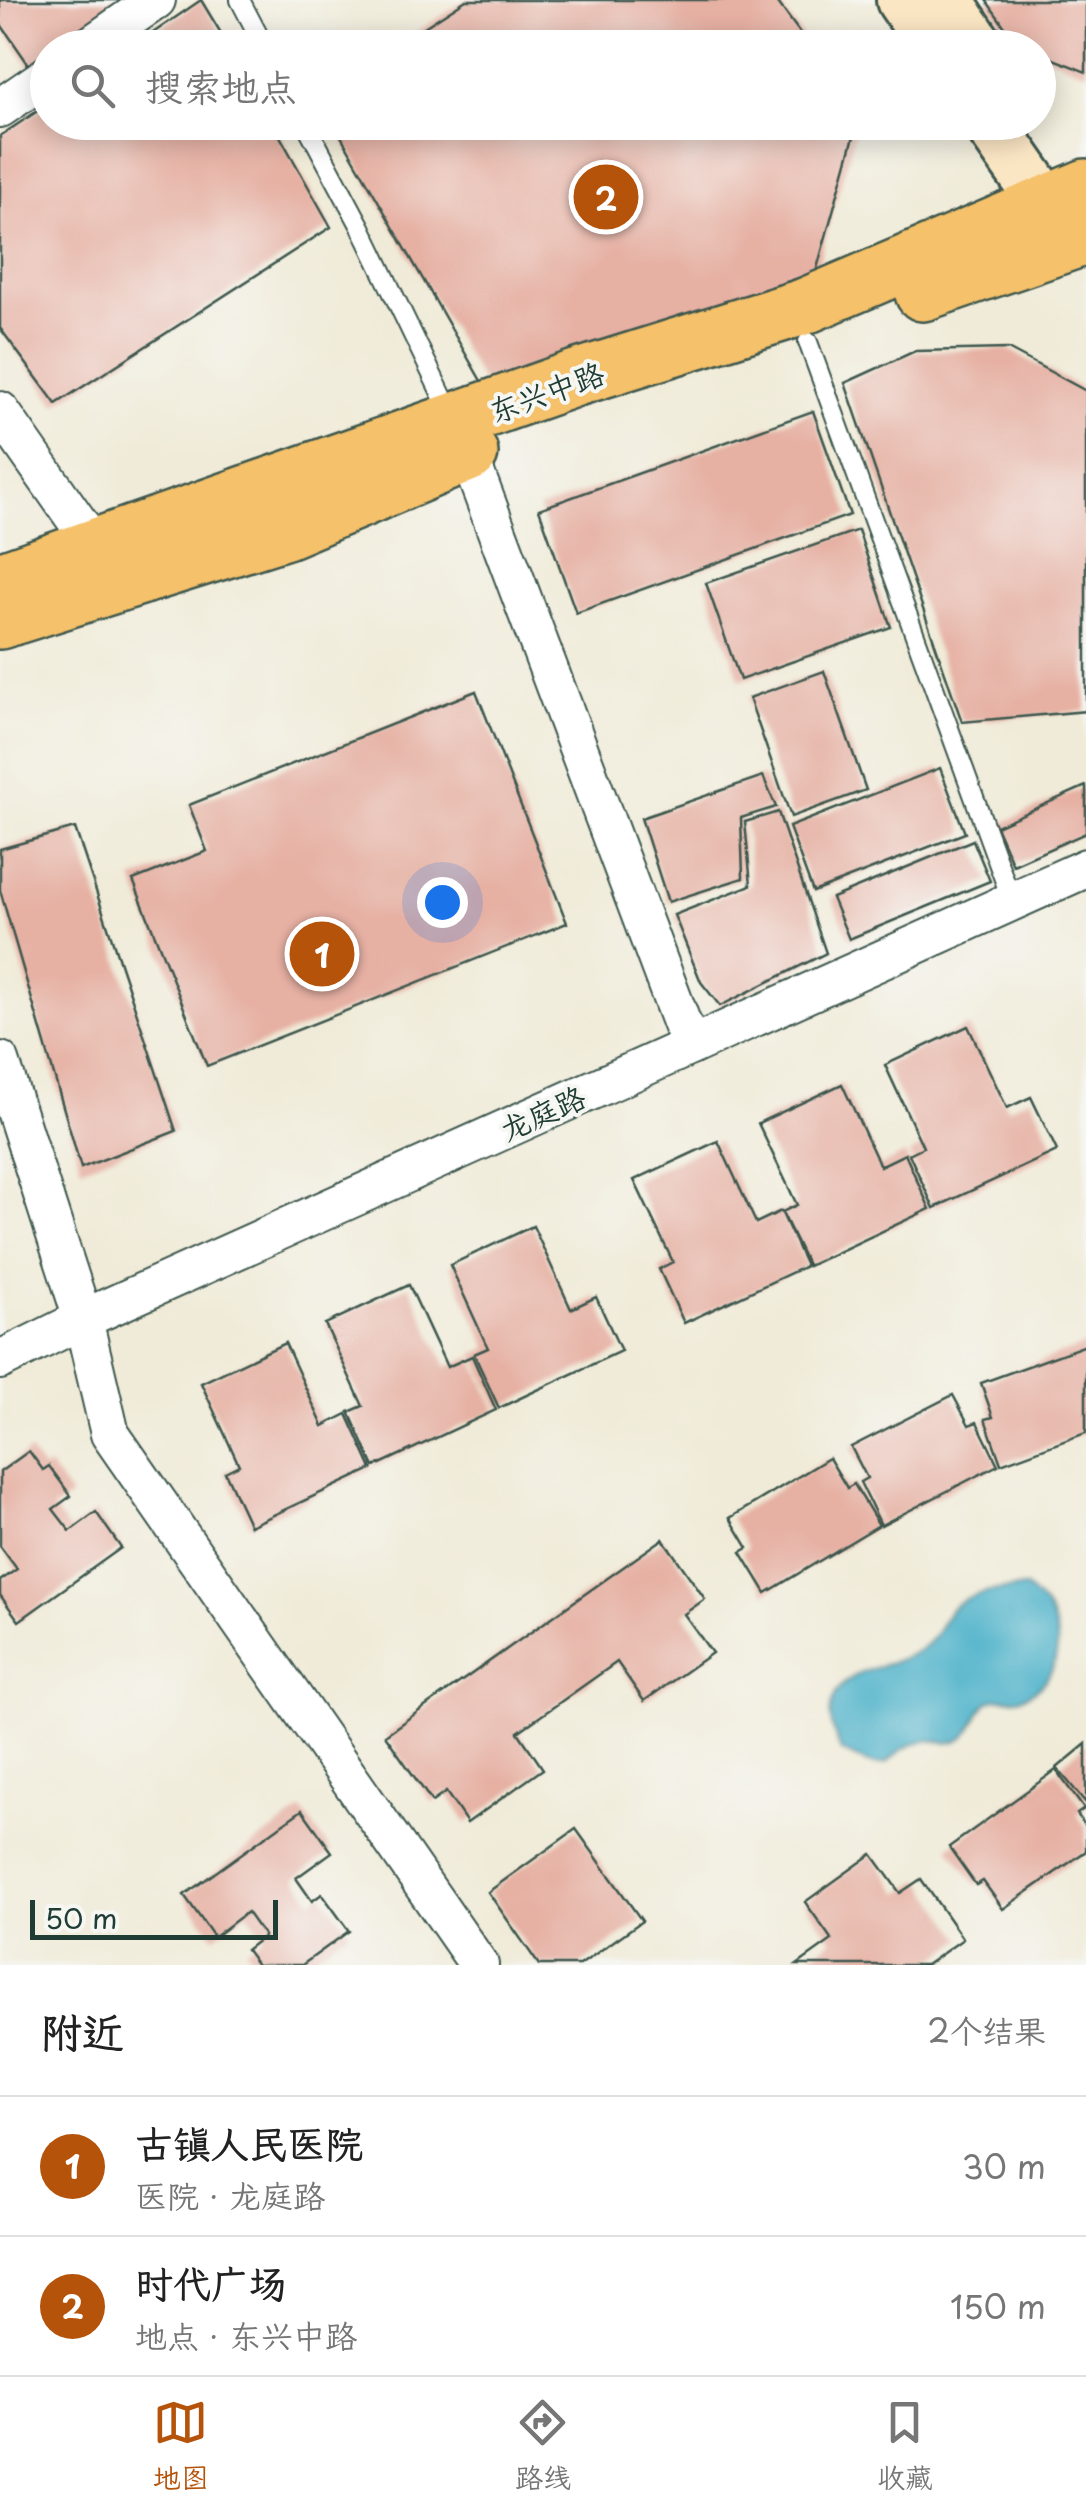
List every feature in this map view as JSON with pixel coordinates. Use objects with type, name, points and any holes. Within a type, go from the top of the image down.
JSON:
[{"type":"main road","points":[[903,0],[924,30]]},
{"type":"main road","points":[[946,0],[966,30]]},
{"type":"main road","points":[[1006,140],[1077,218]]},
{"type":"main road","points":[[1039,140],[1077,218]]},
{"type":"main road","name":"东兴中路","points":[[0,622],[286,531],[576,378],[1077,218]]},
{"type":"main road","name":"东兴中路","points":[[0,580],[462,438],[808,342],[948,283],[1077,218]]},
{"type":"street","points":[[113,30],[156,0]]},
{"type":"street","points":[[0,108],[30,87]]},
{"type":"street","points":[[0,411],[96,548]]},
{"type":"street","points":[[462,438],[690,1046]]},
{"type":"street","name":"龙庭路","points":[[0,1360],[1086,868]]},
{"type":"street","points":[[0,1061],[82,1320],[110,1434],[468,1961]]},
{"type":"lane","points":[[240,0],[256,30]]},
{"type":"lane","points":[[315,140],[361,227],[462,438]]},
{"type":"lane","points":[[808,342],[1012,901]]},
{"type":"water","points":[[1026,1588],[1047,1610],[1056,1634],[1051,1670],[1036,1689],[1021,1697],[989,1702],[966,1736],[955,1742],[923,1741],[881,1765],[841,1751],[830,1714],[833,1699],[844,1683],[919,1650],[931,1640],[952,1608],[969,1597]]},
{"type":"building","points":[[0,0],[128,0],[86,30],[30,30],[30,67],[0,23]]},
{"type":"building","points":[[201,0],[219,30],[157,30]]},
{"type":"building","points":[[466,0],[776,0],[798,30],[420,30]]},
{"type":"building","points":[[986,0],[1086,0],[1086,72],[1056,60],[1056,30],[1007,30]]},
{"type":"building","points":[[30,116],[30,140],[282,140],[331,227],[56,404],[0,328],[0,136]]},
{"type":"building","points":[[343,140],[853,140],[816,272],[484,386]]},
{"type":"building","points":[[1008,349],[1086,391],[1086,711],[962,722],[845,383],[915,351]]},
{"type":"building","points":[[813,411],[850,515],[576,613],[539,509]]},
{"type":"building","points":[[858,530],[891,627],[740,680],[706,583]]},
{"type":"building","points":[[824,671],[866,790],[791,817],[749,698]]},
{"type":"building","points":[[476,691],[567,923],[207,1066],[133,880],[207,851],[189,805]]},
{"type":"building","points":[[940,768],[965,833],[813,892],[789,827]]},
{"type":"building","points":[[763,776],[776,807],[741,818],[743,878],[668,902],[641,818]]},
{"type":"building","points":[[1086,786],[1086,833],[1013,865],[996,826]]},
{"type":"building","points":[[778,812],[826,953],[720,1006],[701,982],[674,915],[751,885],[745,822]]},
{"type":"building","points":[[75,828],[176,1131],[81,1168],[0,890],[0,849]]},
{"type":"building","points":[[973,840],[990,881],[849,939],[832,898]]},
{"type":"building","points":[[968,1026],[1007,1108],[1031,1097],[1057,1151],[934,1208],[909,1154],[923,1147],[885,1065]]},
{"type":"building","points":[[842,1084],[880,1166],[905,1154],[930,1209],[808,1266],[782,1212],[797,1205],[758,1123]]},
{"type":"building","points":[[718,1141],[756,1223],[781,1211],[806,1266],[684,1323],[659,1269],[673,1262],[634,1180]]},
{"type":"building","points":[[533,1226],[571,1309],[596,1297],[621,1351],[499,1408],[474,1354],[488,1348],[450,1265]]},
{"type":"building","points":[[409,1285],[447,1367],[472,1356],[496,1410],[374,1467],[349,1412],[363,1406],[325,1324]]},
{"type":"building","points":[[285,1343],[323,1426],[347,1414],[372,1469],[250,1526],[225,1472],[239,1465],[201,1383]]},
{"type":"building","points":[[1086,1345],[1086,1433],[1001,1464],[985,1419],[993,1417],[981,1383]]},
{"type":"building","points":[[953,1395],[969,1425],[977,1422],[998,1465],[881,1525],[860,1482],[867,1478],[851,1447]]},
{"type":"building","points":[[29,1451],[43,1470],[49,1466],[71,1496],[53,1509],[70,1531],[96,1512],[121,1548],[19,1621],[0,1595],[0,1581],[17,1569],[0,1546],[0,1472]]},
{"type":"building","points":[[829,1458],[847,1488],[854,1484],[879,1525],[766,1593],[741,1552],[748,1548],[730,1518]]},
{"type":"building","points":[[663,1539],[705,1599],[684,1614],[712,1653],[644,1701],[617,1662],[518,1732],[543,1769],[467,1823],[446,1792],[432,1802],[385,1735]]},
{"type":"building","points":[[1086,1744],[1086,1803],[1057,1768]]},
{"type":"building","points":[[1056,1770],[1084,1809],[1077,1814],[1086,1827],[1086,1851],[1003,1909],[983,1881],[976,1885],[949,1847]]},
{"type":"building","points":[[302,1810],[332,1852],[296,1878],[312,1901],[322,1894],[349,1931],[302,1965],[257,1965],[246,1950],[264,1936],[247,1912],[214,1937],[184,1895]]},
{"type":"building","points":[[576,1829],[642,1921],[580,1965],[539,1965],[488,1892]]},
{"type":"building","points":[[872,1854],[900,1893],[921,1879],[963,1939],[926,1965],[797,1965],[832,1940],[805,1902]]},
{"type":"place","name":"时代广场","points":[[606,197]]},
{"type":"place","name":"古镇人民医院","points":[[322,954]]}]
